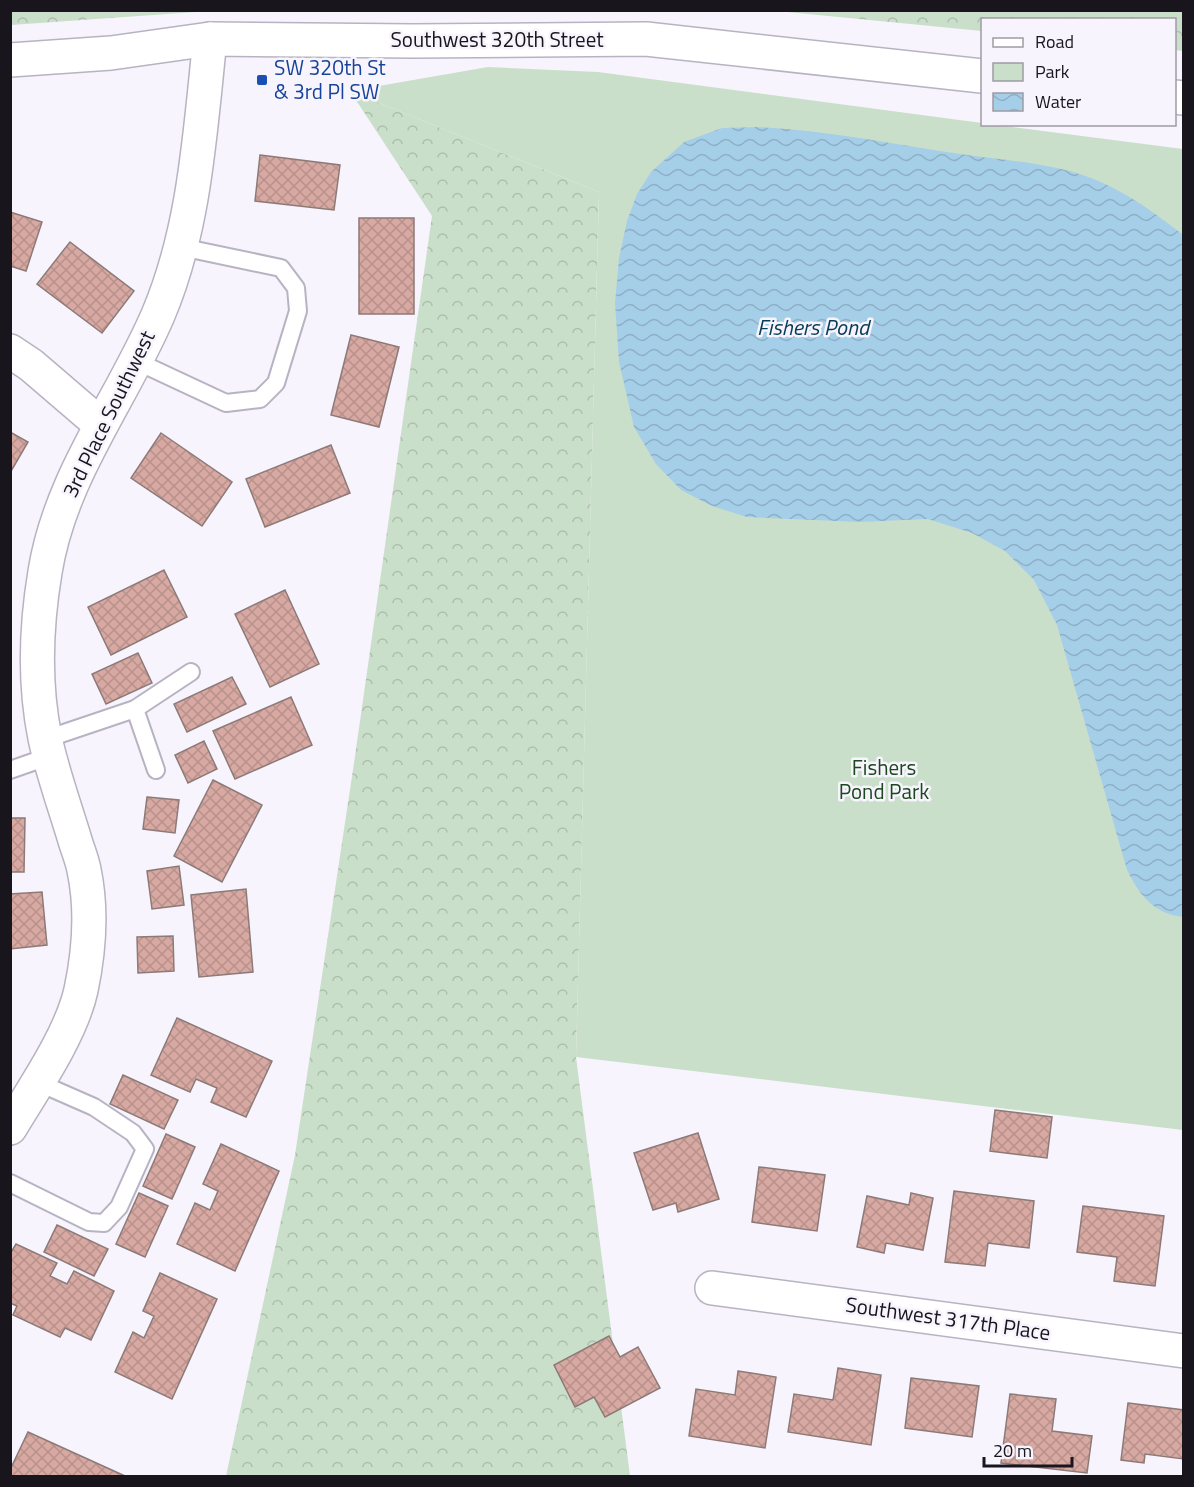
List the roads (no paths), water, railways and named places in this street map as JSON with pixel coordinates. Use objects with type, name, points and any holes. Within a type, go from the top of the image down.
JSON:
[{"type":"street","name":"Southwest 320th Street","points":[[10,60],[111,53],[210,39],[424,41],[646,39],[981,76]]},
{"type":"street","name":"3rd Place Southwest","points":[[10,1128],[72,1016],[80,992],[87,946],[84,870],[48,748],[39,691],[38,660],[45,571],[67,494],[136,361],[158,313],[181,247],[196,171],[210,39]]},
{"type":"street","points":[[10,351],[31,364],[101,426]]},
{"type":"street","name":"Southwest 317th Place","points":[[712,1288],[1184,1351]]},
{"type":"lane","points":[[136,361],[226,403],[260,399],[276,383],[298,310],[296,288],[281,267],[181,247]]},
{"type":"lane","points":[[10,770],[48,748],[135,709],[191,672]]},
{"type":"lane","points":[[135,709],[156,770]]},
{"type":"lane","points":[[10,1183],[89,1221],[104,1223],[119,1208],[145,1149],[133,1133],[94,1107],[37,1082]]},
{"type":"water","name":"Fishers Pond","points":[[757,127],[834,134],[1069,171],[1103,183],[1124,194],[1183,235],[1183,917],[1163,912],[1149,902],[1137,888],[1127,870],[1057,625],[1034,580],[1005,551],[972,533],[928,519],[859,522],[747,517],[712,506],[681,490],[656,464],[634,427],[619,362],[615,303],[619,258],[627,221],[637,194],[651,172],[684,142],[722,128]]},
{"type":"place","name":"SW 320th St & 3rd Pl SW","points":[[262,80]]},
{"type":"park label","name":"Fishers Pond Park","points":[[884,780]]}]
